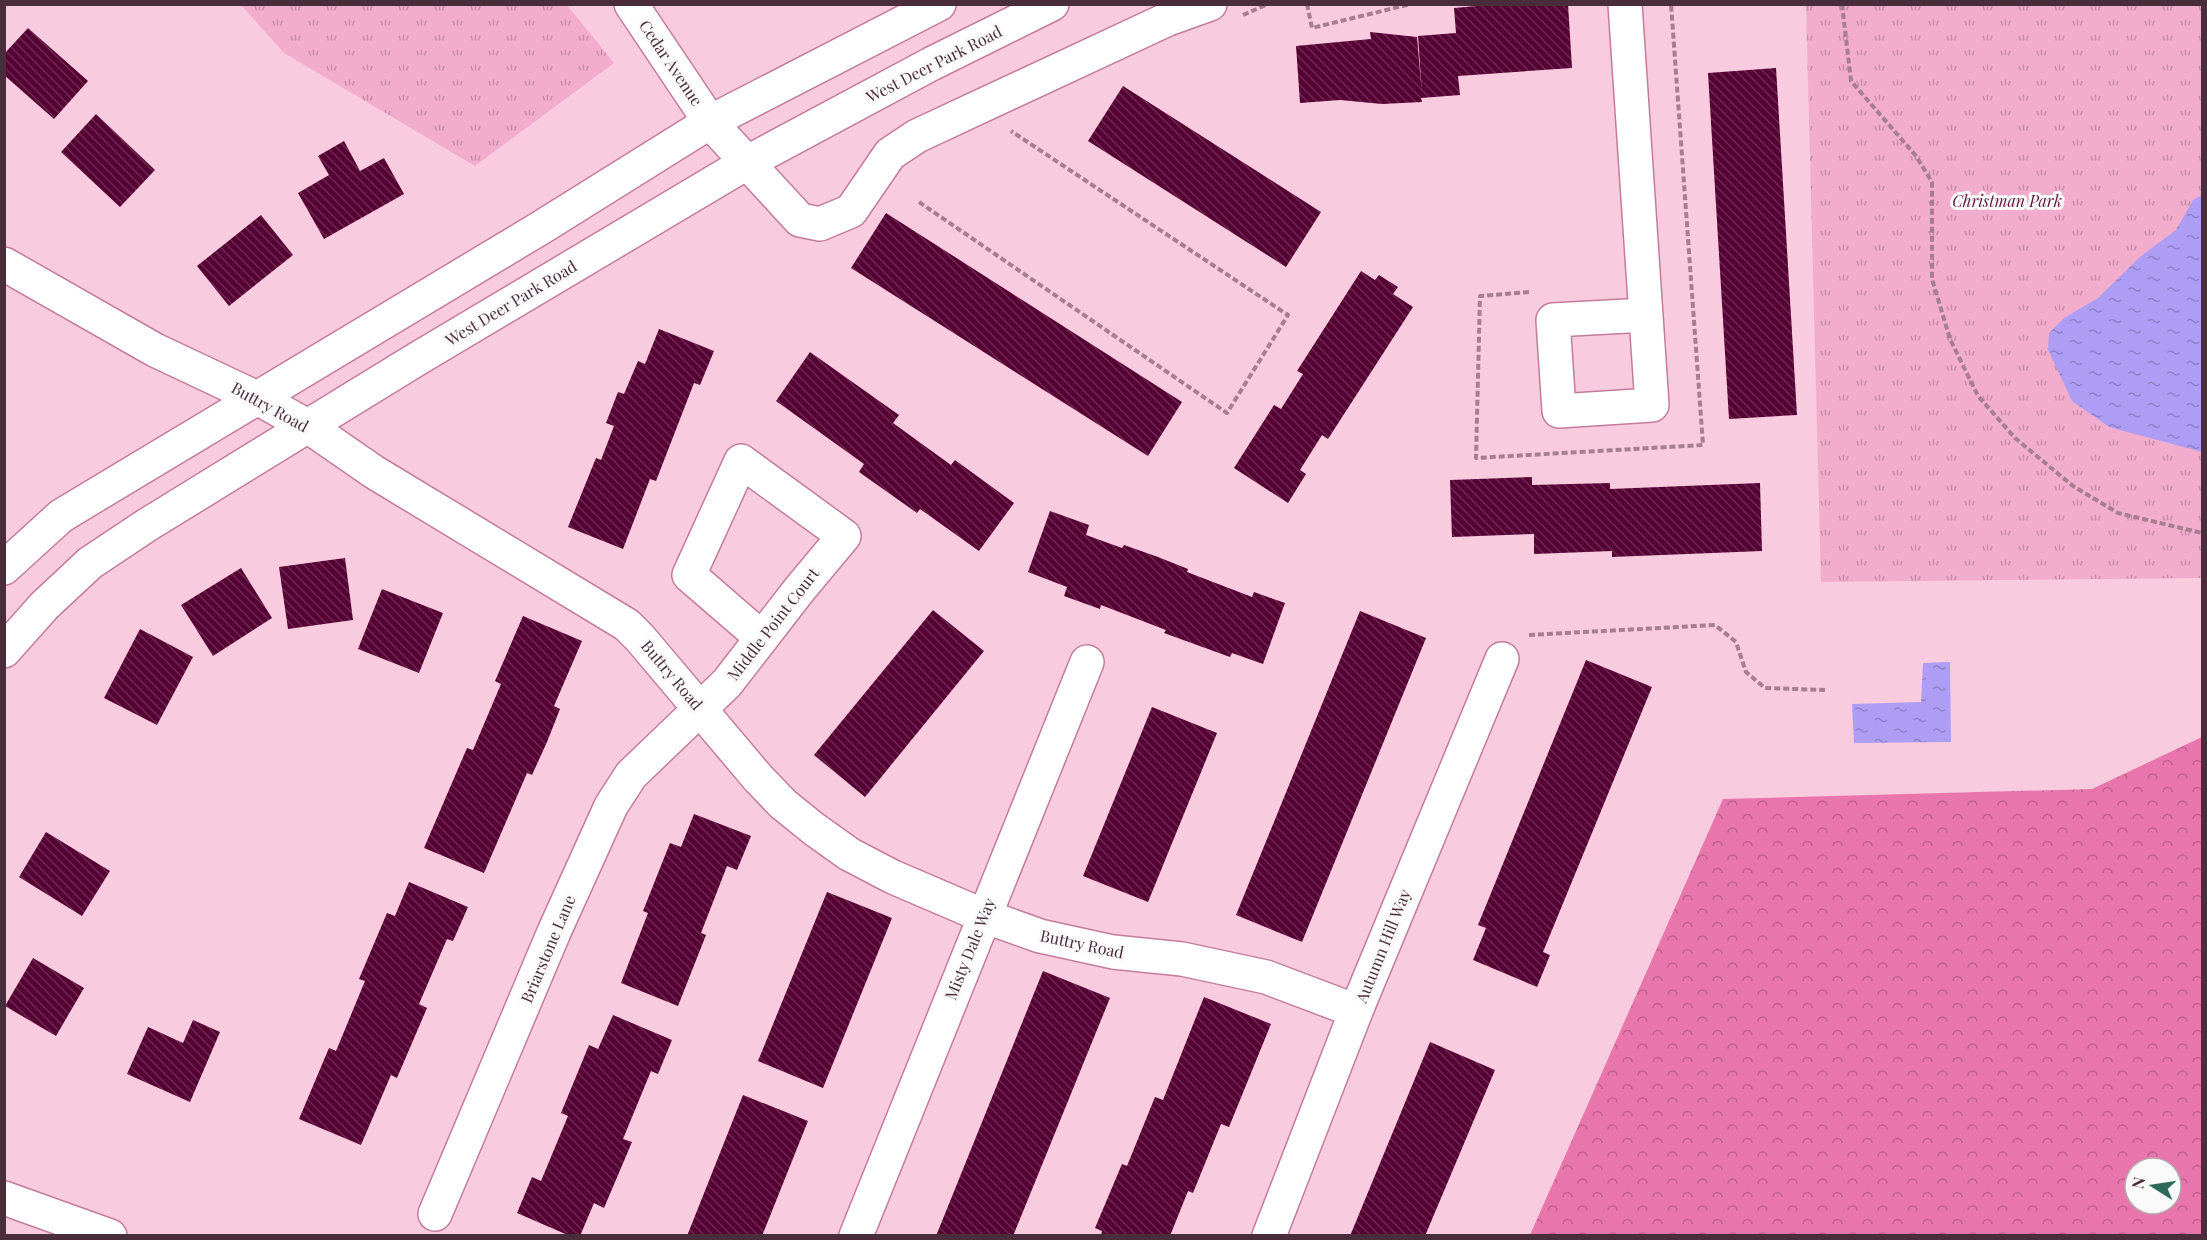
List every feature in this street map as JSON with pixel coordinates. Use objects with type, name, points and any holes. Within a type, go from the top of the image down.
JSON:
[{"type":"street","name":"Cedar Avenue","points":[[632,4],[710,122],[800,220],[820,224],[851,211],[890,154],[917,136],[1168,19],[1222,12]]},
{"type":"street","points":[[4,568],[61,516],[259,399],[710,122],[939,4]]},
{"type":"street","name":"West Deer Park Road","points":[[4,651],[44,606],[90,563],[147,525],[417,359],[748,162],[931,64],[1052,4]]},
{"type":"street","points":[[1625,4],[1646,315]]},
{"type":"street","name":"Buttry Road","points":[[4,264],[156,350],[259,399],[309,427],[374,472],[627,625],[783,804],[849,854],[893,877],[984,916],[1040,936],[1113,952],[1182,959],[1266,977],[1356,1011]]},
{"type":"street","name":"Middle Point Court","points":[[699,708],[727,683],[844,536],[741,461],[689,575],[762,638]]},
{"type":"street","name":"Autumn Hill Way","points":[[1269,1236],[1356,1011],[1502,659]]},
{"type":"street","name":"Misty Dale Way","points":[[856,1236],[1087,662]]},
{"type":"street","name":"Briarstone Lane","points":[[435,1214],[554,932],[611,806],[631,776],[699,708]]},
{"type":"street","points":[[4,1198],[110,1236]]},
{"type":"path","points":[[1222,12],[1268,4]]},
{"type":"path","points":[[1307,4],[1312,28],[1411,4]]},
{"type":"path","points":[[1842,4],[1851,81],[1916,156],[1932,182],[1932,279],[1950,339],[1978,396],[2015,438],[2073,486],[2118,513],[2202,533]]},
{"type":"path","points":[[919,202],[1227,413],[1288,315],[1008,129]]},
{"type":"path","points":[[1476,458],[1480,296],[1540,291]]},
{"type":"path","points":[[1502,659],[1520,636],[1715,625],[1736,642],[1746,672],[1765,688],[1825,690]]},
{"type":"green space","points":[[241,5],[567,5],[614,63],[475,166],[284,53]]},
{"type":"green space","name":"Christman Park","points":[[1806,5],[2202,5],[2202,578],[1821,582]]},
{"type":"green space","points":[[2202,737],[2202,1235],[1530,1235],[1723,799],[2092,789]]},
{"type":"water","points":[[2202,195],[2202,452],[2109,427],[2072,401],[2048,350],[2049,333],[2064,318],[2098,298],[2141,256],[2176,230],[2193,200]]},
{"type":"water","points":[[1950,662],[1951,742],[1854,743],[1852,704],[1921,702],[1923,663]]},
{"type":"building","points":[[1499,4],[1568,4],[1572,68],[1458,76],[1460,95],[1421,98],[1422,102],[1382,104],[1340,100],[1300,103],[1296,46],[1371,39],[1370,32],[1417,37],[1422,94],[1418,36],[1456,33],[1454,8]]},
{"type":"building","points":[[28,28],[88,81],[54,119],[4,75],[4,54]]},
{"type":"building","points":[[1776,68],[1797,415],[1729,419],[1708,73]]},
{"type":"building","points":[[1123,86],[1321,212],[1286,267],[1088,141]]},
{"type":"building","points":[[96,114],[155,170],[120,207],[61,152]]},
{"type":"building","points":[[344,141],[360,171],[384,158],[404,194],[324,239],[298,193],[329,175],[318,156]]},
{"type":"building","points":[[886,213],[1182,402],[1148,456],[851,268]]},
{"type":"building","points":[[261,215],[293,255],[229,306],[197,266]]},
{"type":"building","points":[[1361,271],[1375,280],[1379,275],[1398,287],[1393,294],[1413,307],[1328,439],[1322,435],[1300,470],[1306,474],[1288,503],[1234,468],[1274,405],[1281,409],[1303,374],[1297,371]]},
{"type":"building","points":[[659,329],[714,351],[700,385],[694,383],[656,481],[650,479],[623,549],[568,527],[596,458],[601,460],[614,426],[606,423],[618,392],[624,394],[638,361],[645,364]]},
{"type":"building","points":[[810,352],[899,415],[893,423],[951,465],[955,460],[1014,503],[979,551],[920,509],[917,513],[859,472],[864,464],[776,401]]},
{"type":"building","points":[[1532,477],[1532,485],[1610,483],[1610,489],[1760,483],[1762,551],[1612,557],[1612,551],[1534,554],[1534,534],[1452,537],[1450,480]]},
{"type":"building","points":[[1050,511],[1089,525],[1086,535],[1122,548],[1124,545],[1158,557],[1188,569],[1187,572],[1252,597],[1254,592],[1285,603],[1263,664],[1232,653],[1230,657],[1164,633],[1166,630],[1101,605],[1100,609],[1064,596],[1067,587],[1028,572]]},
{"type":"building","points":[[345,558],[353,620],[288,629],[279,567]]},
{"type":"building","points":[[241,568],[272,618],[213,656],[181,605]]},
{"type":"building","points":[[382,589],[443,613],[419,673],[358,649]]},
{"type":"building","points":[[933,610],[984,651],[865,797],[814,755]]},
{"type":"building","points":[[1360,611],[1426,638],[1302,942],[1236,915]]},
{"type":"building","points":[[523,616],[582,641],[554,706],[560,709],[547,742],[532,775],[527,773],[484,873],[424,848],[467,748],[473,750],[501,684],[495,681]]},
{"type":"building","points":[[140,629],[193,657],[157,725],[104,698]]},
{"type":"building","points":[[1586,660],[1652,687],[1543,952],[1550,955],[1537,987],[1473,960],[1486,928],[1478,925]]},
{"type":"building","points":[[1152,707],[1217,733],[1148,902],[1083,876]]},
{"type":"building","points":[[694,814],[751,836],[737,870],[727,866],[701,933],[706,935],[678,1006],[621,983],[648,913],[643,911],[670,843],[681,847]]},
{"type":"building","points":[[46,832],[110,871],[82,916],[19,877]]},
{"type":"building","points":[[409,882],[468,907],[453,941],[447,939],[419,1004],[427,1008],[397,1078],[391,1075],[361,1145],[299,1119],[329,1048],[336,1051],[365,981],[359,979],[387,913],[395,916]]},
{"type":"building","points":[[827,892],[892,918],[823,1088],[758,1061]]},
{"type":"building","points":[[33,958],[84,988],[56,1036],[5,1006]]},
{"type":"building","points":[[1043,971],[1110,998],[1013,1236],[936,1236]]},
{"type":"building","points":[[1204,997],[1271,1024],[1229,1127],[1221,1124],[1193,1193],[1188,1191],[1170,1236],[1101,1236],[1102,1231],[1095,1228],[1122,1164],[1127,1166],[1155,1097],[1163,1100]]},
{"type":"building","points":[[613,1015],[672,1040],[658,1074],[651,1071],[623,1139],[632,1142],[604,1208],[594,1203],[580,1236],[570,1236],[517,1213],[532,1177],[541,1181],[568,1116],[561,1113],[589,1045],[598,1049]]},
{"type":"building","points":[[193,1020],[220,1032],[190,1102],[127,1074],[148,1027],[183,1043]]},
{"type":"building","points":[[1430,1042],[1495,1070],[1425,1236],[1350,1236]]},
{"type":"building","points":[[743,1095],[808,1121],[762,1236],[687,1236]]}]
